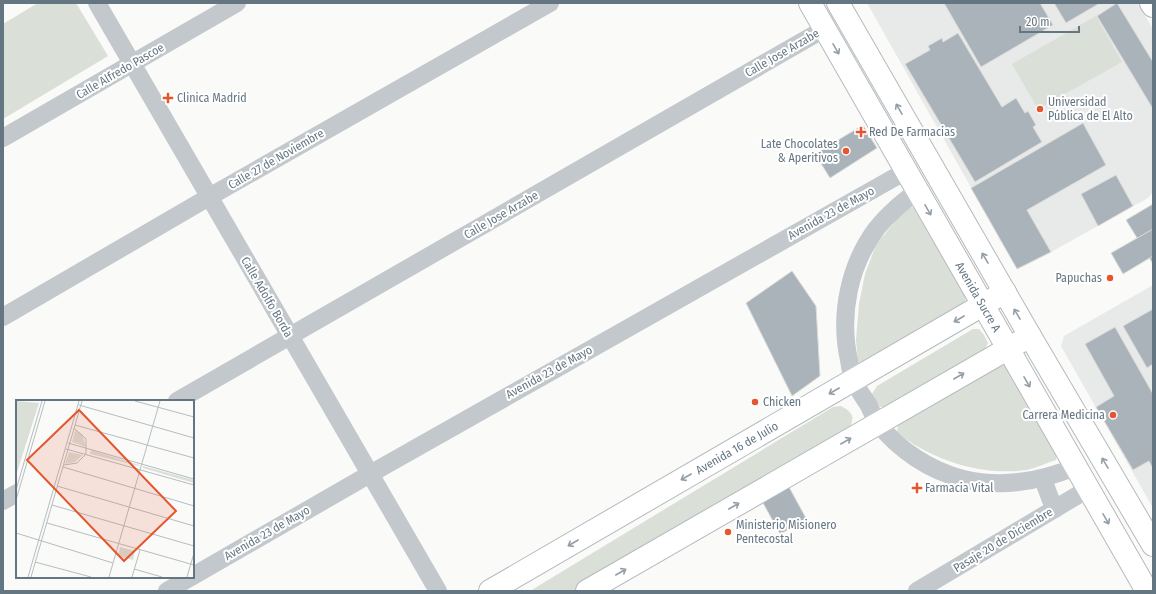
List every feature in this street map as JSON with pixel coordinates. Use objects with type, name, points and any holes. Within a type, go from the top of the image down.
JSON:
[{"type":"main road","name":"Avenida Sucre A","points":[[810,3],[1147,591]]},
{"type":"main road","points":[[838,3],[1030,336],[1153,544]]},
{"type":"main road","name":"Avenida 16 de Julio","points":[[490,591],[1005,292]]},
{"type":"main road","points":[[587,591],[1030,336]]},
{"type":"street","name":"Calle Adolfo Borda","points":[[97,3],[438,591]]},
{"type":"street","name":"Calle Alfredo Pascoe","points":[[3,138],[237,3]]},
{"type":"street","name":"Calle 27 de Noviembre","points":[[3,317],[209,197],[550,3]]},
{"type":"street","name":"Calle Jose Arzabe","points":[[179,400],[824,29]]},
{"type":"street","name":"Avenida 23 de Mayo","points":[[194,575],[906,171]]},
{"type":"street","points":[[917,191],[903,202],[877,228],[864,249],[852,276],[848,294],[845,312],[846,349],[854,380],[878,423],[907,452],[924,463],[943,472],[962,478],[1003,484],[1043,479],[1075,467]]},
{"type":"street","points":[[1043,479],[1055,509]]},
{"type":"street","name":"Pasaje 20 de Diciembre","points":[[917,591],[1088,489]]},
{"type":"street","points":[[3,502],[16,494]]},
{"type":"street","name":"Avenida 23 de Mayo","points":[[167,591],[189,578]]},
{"type":"shaded area","points":[[38,3],[76,3],[108,56],[3,119],[3,24]]},
{"type":"shaded area","name":"Universidad Pública de El Alto","points":[[867,3],[1138,3],[1153,29],[1153,192],[1148,198],[1051,252],[1017,269]]},
{"type":"shaded area","points":[[1096,16],[1122,62],[1038,109],[1012,64]]},
{"type":"shaded area","points":[[913,207],[966,297],[964,305],[865,365],[858,362],[856,340],[859,304],[865,274],[876,245],[905,209]]},
{"type":"shaded area","points":[[1153,285],[1153,508],[1061,346],[1064,336]]},
{"type":"shaded area","points":[[973,329],[979,329],[984,335],[988,343],[985,349],[889,406],[881,407],[874,402],[872,394],[877,386]]},
{"type":"shaded area","points":[[998,365],[1006,366],[1057,453],[1056,460],[1027,470],[992,471],[942,459],[897,433],[898,424]]},
{"type":"shaded area","points":[[841,406],[849,411],[852,417],[851,424],[847,432],[583,591],[530,591],[833,407]]},
{"type":"building","points":[[944,3],[1040,3],[1053,25],[981,67]]},
{"type":"building","points":[[1054,3],[1100,3],[1066,23]]},
{"type":"building","points":[[1117,3],[1153,62],[1153,109],[1097,16]]},
{"type":"building","points":[[958,33],[1002,107],[1016,98],[1025,113],[1028,111],[1036,125],[1033,127],[1042,142],[975,182],[905,64],[930,50],[928,46],[942,38],[943,42]]},
{"type":"building","points":[[1083,123],[1106,165],[1027,210],[1051,252],[1017,269],[971,188]]},
{"type":"building","name":"Late Chocolates & Aperitivos","points":[[863,125],[877,148],[830,178],[815,154]]},
{"type":"building","points":[[1116,175],[1133,206],[1098,226],[1081,194]]},
{"type":"building","points":[[1153,204],[1153,264],[1126,220]]},
{"type":"building","points":[[1153,229],[1153,256],[1123,274],[1111,253]]},
{"type":"building","points":[[792,271],[816,306],[820,376],[792,396],[746,303]]},
{"type":"building","points":[[1153,309],[1153,364],[1147,368],[1123,326]]},
{"type":"building","points":[[1115,327],[1153,394],[1153,469],[1149,461],[1133,470],[1096,407],[1114,396],[1085,344]]},
{"type":"building","points":[[789,487],[807,520],[780,534],[762,501]]},
{"type":"place","name":"Clinica Madrid","points":[[168,98]]},
{"type":"place","name":"Universidad Pública de El Alto","points":[[1040,109]]},
{"type":"place","name":"Red De Farmacias","points":[[861,132]]},
{"type":"place","name":"Late Chocolates & Aperitivos","points":[[846,151]]},
{"type":"place","name":"Papuchas","points":[[1110,278]]},
{"type":"place","name":"Chicken","points":[[755,402]]},
{"type":"place","name":"Carrera Medicina","points":[[1113,415]]},
{"type":"place","name":"Farmacia Vital","points":[[917,488]]},
{"type":"place","name":"Ministerio Misionero Pentecostal","points":[[728,532]]}]
